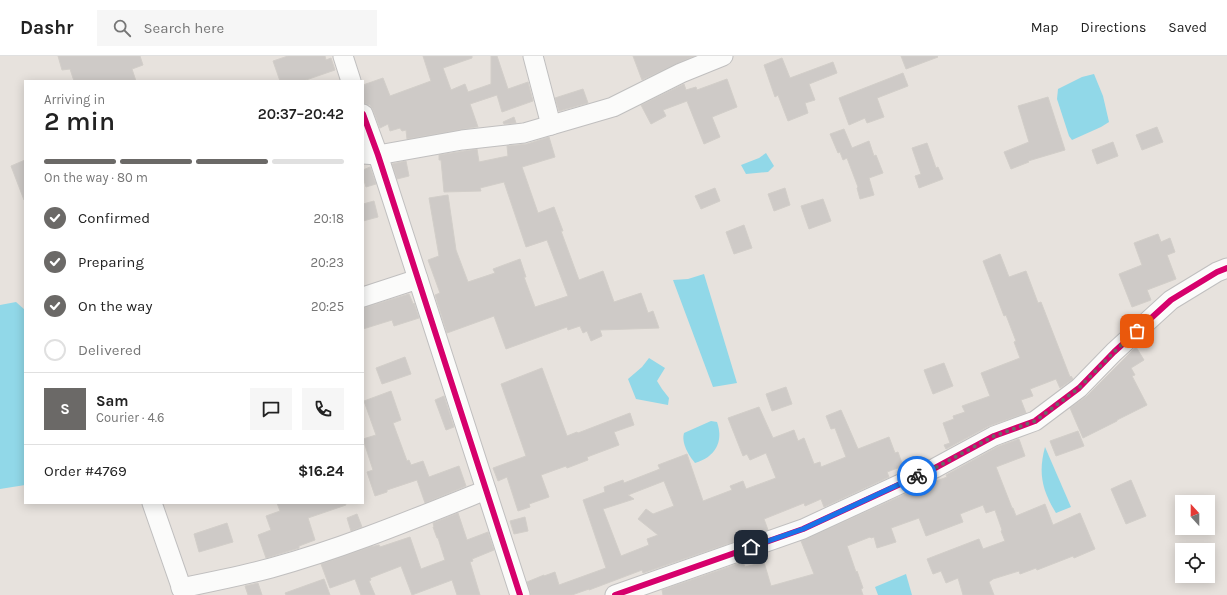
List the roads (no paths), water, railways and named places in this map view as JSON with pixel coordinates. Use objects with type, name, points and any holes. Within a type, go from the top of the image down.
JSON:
[{"type":"street","points":[[343,56],[351,80]]},
{"type":"street","points":[[533,56],[551,124]]},
{"type":"street","points":[[370,155],[462,140],[524,133],[613,107],[681,73],[723,56]]},
{"type":"street","points":[[364,120],[370,155],[418,280],[520,595]]},
{"type":"street","points":[[615,595],[803,529],[935,468],[994,436],[1035,421],[1079,388],[1114,352],[1171,300],[1217,272],[1227,268]]},
{"type":"street","points":[[364,298],[418,280]]},
{"type":"street","points":[[152,504],[182,592],[271,568],[321,552],[405,523],[486,490]]},
{"type":"water","points":[[1094,74],[1103,96],[1109,122],[1072,140],[1069,136],[1057,99],[1058,89],[1082,77]]},
{"type":"water","points":[[766,153],[774,166],[768,172],[746,174],[741,165],[759,158]]},
{"type":"water","points":[[704,274],[737,383],[713,387],[673,280],[688,279]]},
{"type":"water","points":[[16,302],[24,309],[24,485],[0,489],[0,305]]},
{"type":"water","points":[[649,358],[665,368],[657,381],[669,398],[668,405],[636,399],[628,379],[642,367]]},
{"type":"water","points":[[711,421],[717,422],[719,429],[716,448],[708,457],[695,463],[688,453],[685,445],[683,437],[684,433]]},
{"type":"water","points":[[1045,447],[1071,507],[1056,513],[1047,497],[1043,481],[1042,465]]},
{"type":"water","points":[[906,574],[912,595],[878,595],[875,587]]}]
